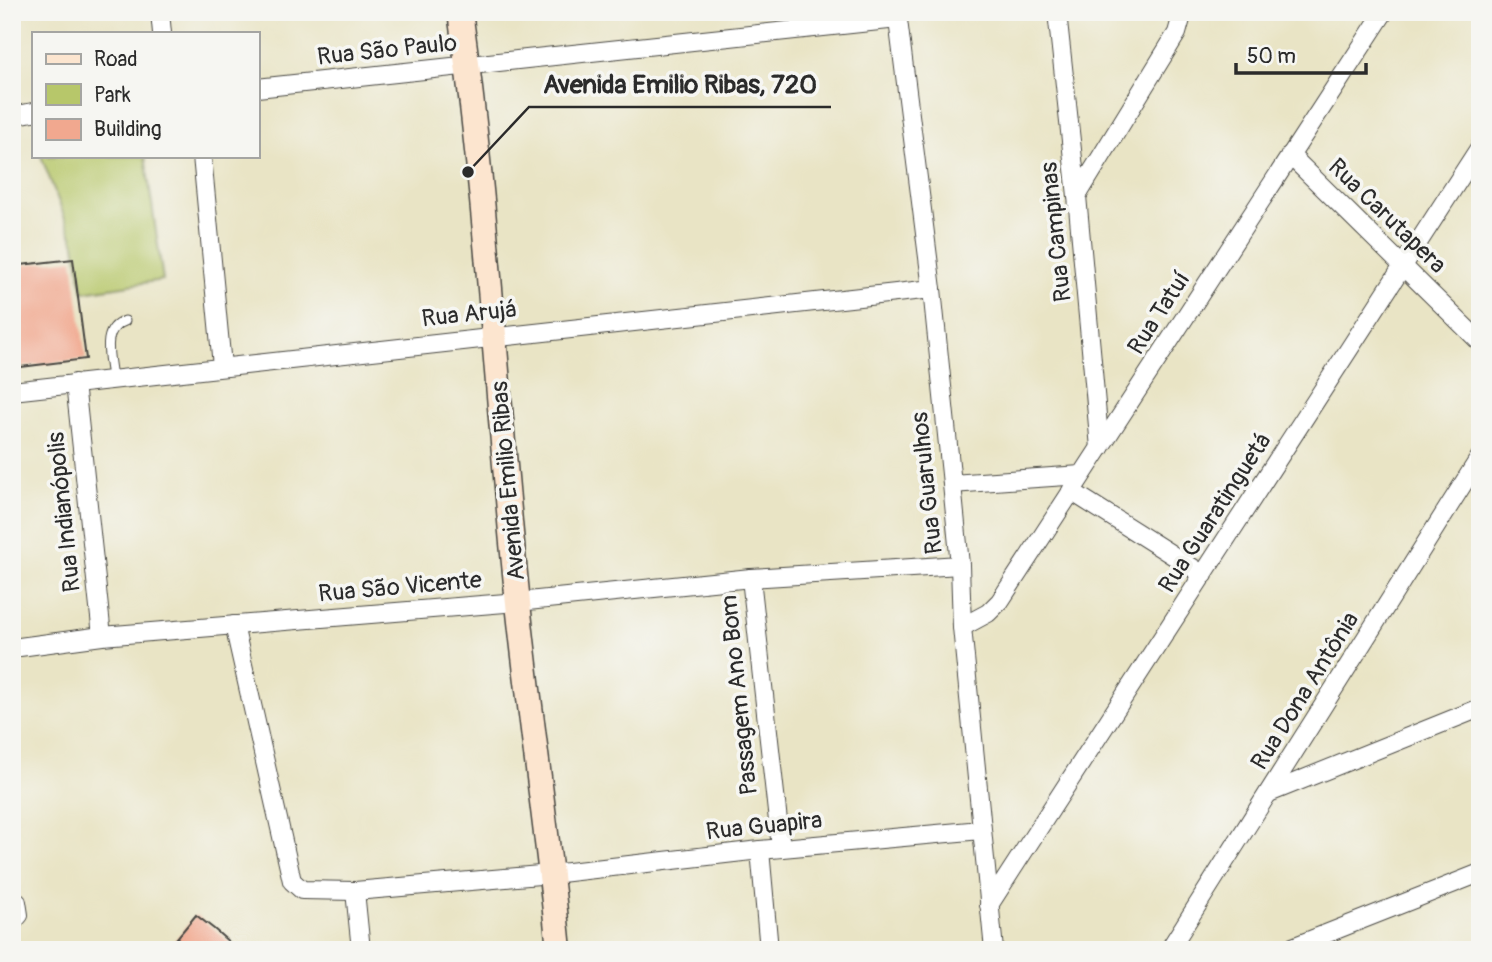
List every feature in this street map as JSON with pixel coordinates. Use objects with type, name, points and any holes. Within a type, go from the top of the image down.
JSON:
[{"type":"main road","name":"Avenida Emilio Ribas","points":[[460,12],[496,336],[518,602],[558,950]]},
{"type":"street","points":[[160,12],[162,32]]},
{"type":"street","name":"Rua Campinas","points":[[1057,12],[1100,448]]},
{"type":"street","points":[[1077,196],[1177,33],[1183,12]]},
{"type":"street","name":"Rua Tatuí","points":[[962,627],[988,613],[1000,601],[1384,12]]},
{"type":"street","name":"Rua São Paulo","points":[[259,88],[897,16]]},
{"type":"street","name":"Rua Guarulhos","points":[[897,16],[932,289],[960,565],[962,627],[994,950]]},
{"type":"street","points":[[12,116],[32,112]]},
{"type":"street","name":"Rua Guaratinguetá","points":[[989,905],[1480,147]]},
{"type":"street","name":"Rua Carutapera","points":[[1290,155],[1480,342]]},
{"type":"street","points":[[202,158],[222,366]]},
{"type":"street","name":"Rua Arujá","points":[[12,390],[932,289]]},
{"type":"street","name":"Rua Indianópolis","points":[[75,383],[102,636]]},
{"type":"street","name":"Rua Dona Antônia","points":[[1169,950],[1480,457]]},
{"type":"street","points":[[952,484],[1081,475]]},
{"type":"street","points":[[1071,491],[1204,575]]},
{"type":"street","name":"Rua São Vicente","points":[[12,648],[102,636],[518,602],[751,578],[960,565]]},
{"type":"street","name":"Passagem Ano Bom","points":[[751,578],[781,848]]},
{"type":"street","name":"Rua Guapira","points":[[234,625],[292,881],[302,890],[355,891],[551,874],[760,850],[981,830]]},
{"type":"street","points":[[1269,793],[1480,708]]},
{"type":"street","points":[[760,850],[769,950]]},
{"type":"street","points":[[1285,950],[1480,873]]},
{"type":"street","points":[[355,891],[362,950]]},
{"type":"street","points":[[12,898],[17,902],[19,915],[12,923]]},
{"type":"lane","points":[[112,379],[108,339],[110,330],[115,324],[125,321]]},
{"type":"green space","points":[[42,158],[145,158],[163,280],[83,292],[75,244]]},
{"type":"building","points":[[73,259],[86,359],[12,368],[12,266]]},
{"type":"building","points":[[196,915],[214,929],[238,950],[167,950]]},
{"type":"place","name":"Avenida Emilio Ribas, 720","points":[[468,172]]}]
